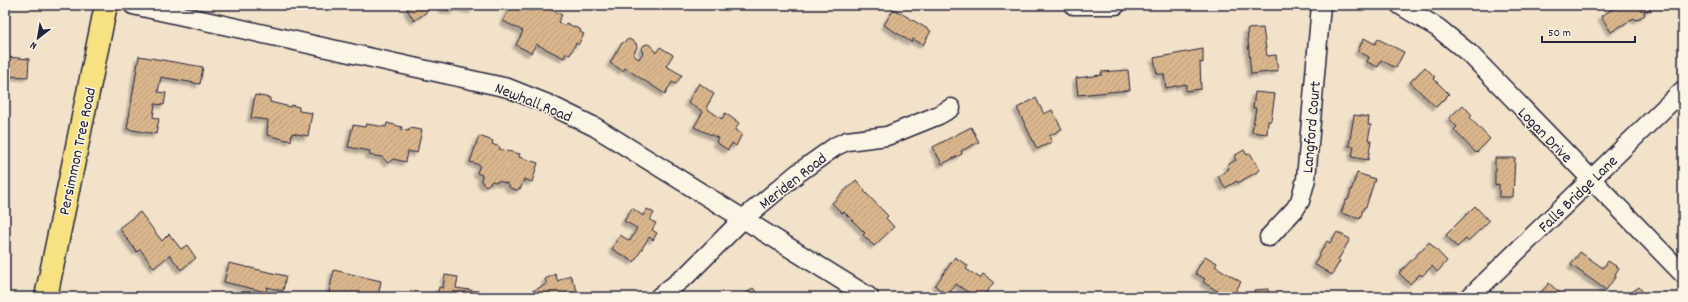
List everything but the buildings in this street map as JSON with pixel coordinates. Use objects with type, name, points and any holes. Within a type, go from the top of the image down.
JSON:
[{"type":"main road","name":"Persimmon Tree Road","points":[[48,297],[106,5]]},
{"type":"street","name":"Newhall Road","points":[[133,5],[508,88],[548,104],[595,127],[870,297]]},
{"type":"street","points":[[1073,5],[1116,5]]},
{"type":"street","name":"Langford Court","points":[[1269,237],[1295,209],[1300,201],[1306,179],[1321,5]]},
{"type":"street","name":"Logan Drive","points":[[1400,5],[1438,28],[1470,54],[1683,274]]},
{"type":"street","name":"Falls Bridge Lane","points":[[1470,297],[1683,90]]},
{"type":"street","name":"Meriden Road","points":[[659,297],[686,275],[743,219],[798,173],[836,146],[847,141],[887,136],[939,115],[950,108]]}]
